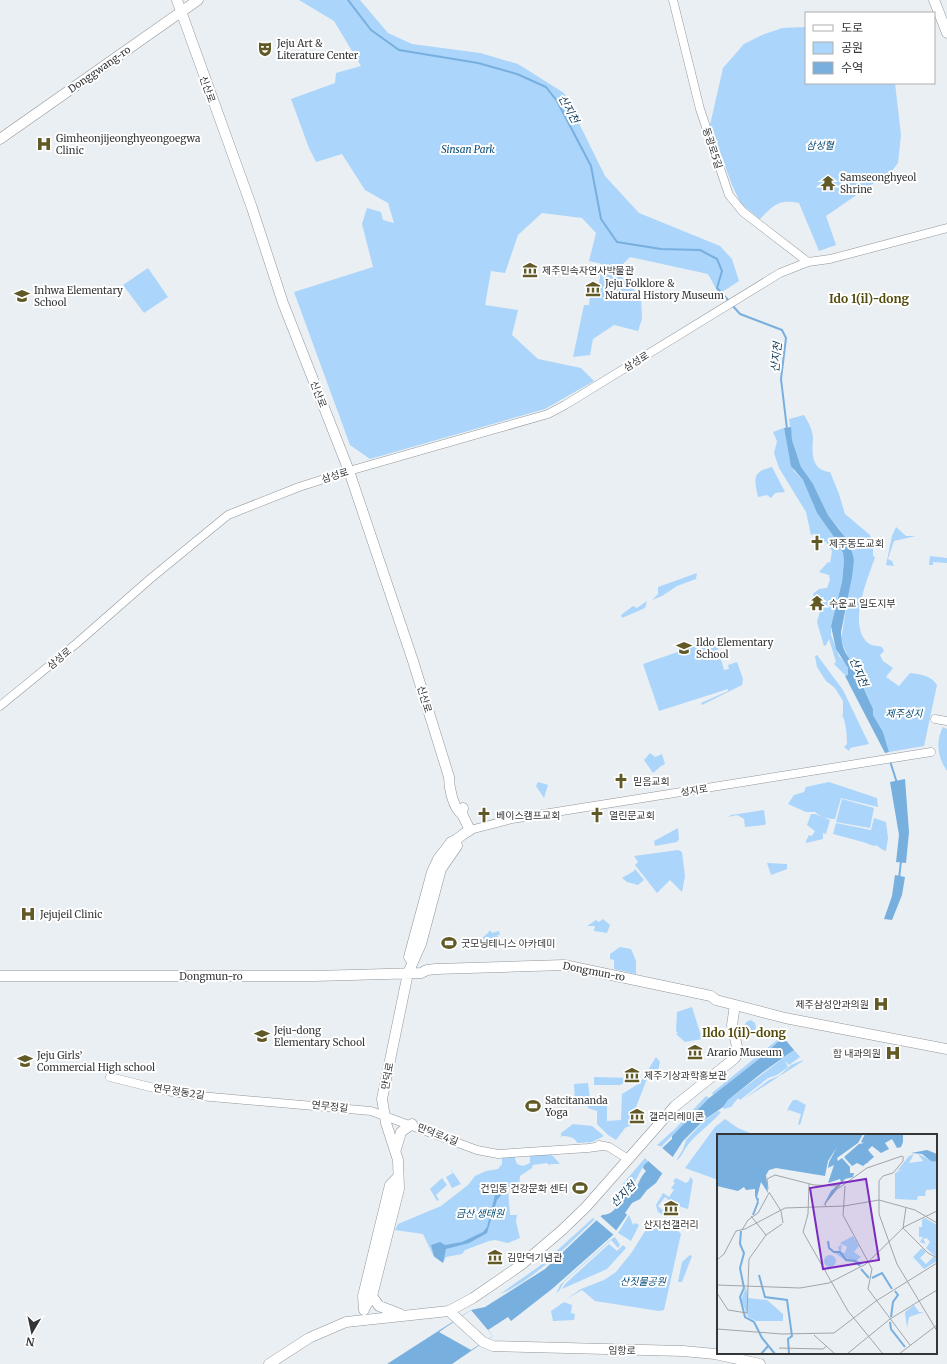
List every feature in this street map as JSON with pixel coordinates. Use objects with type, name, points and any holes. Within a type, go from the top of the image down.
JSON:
[{"type":"main road","name":"신산로","points":[[177,0],[252,208],[283,302],[349,470],[413,661],[449,777],[455,784],[464,809],[462,814],[470,830]]},
{"type":"main road","name":"Donggwang-ro","points":[[0,139],[198,0]]},
{"type":"main road","points":[[934,0],[947,33]]},
{"type":"main road","points":[[941,0],[947,14]]},
{"type":"main road","points":[[412,962],[409,957],[432,872],[438,859],[451,842],[470,830]]},
{"type":"main road","points":[[408,973],[421,944],[439,876],[445,862],[457,846],[456,840]]},
{"type":"main road","points":[[421,944],[424,962],[436,969]]},
{"type":"main road","name":"Dongmun-ro","points":[[421,973],[427,970],[436,969],[564,965],[711,996],[716,1000]]},
{"type":"main road","name":"Dongmun-ro","points":[[0,976],[315,976],[408,973],[421,973],[427,975],[561,970],[710,1001],[716,1000],[735,1004],[785,1018],[947,1049]]},
{"type":"main road","name":"만덕로","points":[[365,1307],[372,1296],[399,1189],[397,1155],[384,1114],[382,1099],[408,973]]},
{"type":"main road","points":[[269,1364],[325,1330],[346,1322],[403,1315],[449,1312],[473,1298],[532,1256],[586,1207],[682,1100],[693,1093],[735,1058],[738,1051],[732,1025],[735,1004]]},
{"type":"main road","points":[[397,1155],[396,1144],[400,1134],[404,1129],[412,1124]]},
{"type":"main road","name":"만덕로","points":[[363,1319],[365,1307],[363,1296],[388,1193],[390,1185],[398,1178]]},
{"type":"main road","points":[[372,1296],[379,1306],[403,1315]]},
{"type":"main road","name":"임항로","points":[[449,1312],[483,1342],[497,1346],[698,1352],[725,1356],[760,1364]]},
{"type":"street","name":"동광로5길","points":[[673,0],[700,109],[729,195],[743,212],[808,262]]},
{"type":"street","points":[[808,262],[830,259],[947,228]]},
{"type":"street","name":"삼성로","points":[[0,706],[228,515],[298,487],[349,470],[548,414],[565,406],[780,273],[808,262]]},
{"type":"street","points":[[935,719],[947,721]]},
{"type":"street","name":"성지로","points":[[470,830],[519,818],[931,752]]},
{"type":"street","name":"연무정동2길","points":[[110,1077],[166,1091],[200,1096],[274,1101]]},
{"type":"street","name":"연무정길","points":[[274,1101],[364,1110],[384,1114]]},
{"type":"street","name":"만덕로4길","points":[[384,1114],[478,1150],[498,1154],[603,1146],[612,1148],[628,1159]]},
{"type":"green space","name":"Sinsan Park","points":[[299,0],[360,0],[388,33],[412,44],[480,53],[518,64],[564,93],[605,176],[639,213],[720,246],[732,259],[739,281],[719,294],[708,274],[630,257],[616,271],[641,297],[642,319],[638,331],[614,325],[593,339],[590,355],[573,357],[584,305],[589,305],[591,284],[599,284],[602,264],[589,261],[596,233],[582,218],[542,213],[518,235],[505,273],[491,271],[485,305],[518,310],[512,335],[538,359],[581,368],[594,381],[545,409],[370,459],[350,445],[294,292],[373,267],[362,224],[367,208],[381,212],[383,220],[394,223],[388,203],[365,190],[342,154],[316,162],[309,148],[291,99],[335,83],[336,73],[361,66],[334,21]]},
{"type":"green space","name":"삼성혈","points":[[805,27],[805,84],[895,84],[901,135],[898,163],[888,176],[874,183],[826,216],[836,245],[819,251],[799,203],[786,202],[777,204],[760,219],[741,204],[732,185],[710,125],[723,68],[744,44],[762,35],[782,28]]},
{"type":"green space","points":[[148,268],[168,297],[144,313],[123,285]]},
{"type":"green space","points":[[804,415],[812,432],[813,455],[816,464],[824,471],[830,472],[845,514],[870,535],[873,544],[873,556],[875,557],[864,589],[859,614],[859,625],[862,635],[868,643],[882,647],[884,651],[880,655],[883,661],[893,668],[886,677],[899,686],[910,673],[922,675],[932,679],[937,685],[924,746],[889,752],[883,732],[873,715],[873,709],[868,697],[841,640],[854,560],[840,530],[828,515],[816,490],[801,467],[792,440],[789,419]]},
{"type":"green space","points":[[784,428],[794,471],[803,480],[817,513],[836,540],[843,553],[844,561],[842,582],[831,626],[831,635],[839,656],[846,664],[849,671],[847,677],[834,664],[836,662],[829,639],[824,646],[817,622],[824,597],[821,599],[814,597],[813,594],[819,589],[827,588],[830,580],[829,575],[819,572],[828,562],[830,563],[832,551],[826,542],[813,534],[811,535],[806,512],[779,468],[774,453],[777,441],[773,432]]},
{"type":"green space","points":[[772,467],[785,492],[775,493],[771,498],[767,495],[758,497],[755,480],[756,477],[761,471]]},
{"type":"green space","points":[[896,527],[906,536],[916,536],[894,541],[888,559],[892,561],[894,566],[886,565],[892,536]]},
{"type":"green space","points":[[930,556],[947,558],[947,563],[933,562],[933,565],[929,565]]},
{"type":"green space","points":[[697,573],[696,579],[677,586],[662,596],[652,600],[658,594],[658,587]]},
{"type":"green space","points":[[647,601],[645,608],[622,618],[621,615],[633,606],[637,608]]},
{"type":"green space","points":[[715,639],[724,670],[729,669],[728,665],[737,662],[743,679],[742,685],[702,705],[701,703],[728,691],[728,689],[659,711],[643,664]]},
{"type":"green space","points":[[817,655],[843,690],[869,744],[850,748],[849,751],[844,747],[847,744],[847,741],[842,715],[843,701],[835,688],[826,681],[817,667],[815,656]]},
{"type":"green space","name":"제주성지","points":[[943,727],[947,729],[947,771],[941,761],[938,744]]},
{"type":"green space","points":[[650,753],[655,757],[662,754],[665,764],[653,773],[644,760]]},
{"type":"green space","points":[[538,782],[548,785],[544,798],[536,786]]},
{"type":"green space","points":[[829,782],[877,798],[878,807],[841,798],[835,819],[830,819],[815,812],[806,812],[788,804],[794,795],[804,792],[806,787]]},
{"type":"green space","points":[[842,799],[874,808],[870,828],[836,822]]},
{"type":"green space","points":[[764,810],[766,824],[764,825],[745,827],[744,819],[737,815],[728,817],[731,815]]},
{"type":"green space","points":[[811,814],[815,814],[830,820],[826,834],[823,833],[823,839],[806,843],[809,835],[812,836],[815,831],[807,825]]},
{"type":"green space","points":[[874,818],[886,822],[888,838],[886,851],[876,845],[874,846],[833,834],[836,823],[871,830]]},
{"type":"green space","points":[[678,828],[679,839],[677,842],[655,846],[654,841]]},
{"type":"green space","points":[[678,850],[682,852],[685,876],[682,892],[670,880],[657,893],[635,865],[638,862],[634,856]]},
{"type":"green space","points":[[767,863],[787,864],[787,869],[771,875]]},
{"type":"green space","points":[[635,869],[644,880],[638,885],[627,882],[622,878]]},
{"type":"green space","points":[[603,919],[610,925],[607,933],[594,931],[595,926],[587,926],[596,920],[599,922]]},
{"type":"green space","points":[[489,931],[492,933],[499,931],[500,935],[497,935],[499,939],[485,945],[482,938]]},
{"type":"green space","points":[[620,947],[631,949],[636,961],[636,974],[614,969],[614,960],[610,959],[610,954]]},
{"type":"green space","points":[[692,1007],[702,1039],[685,1042],[676,1034],[678,1033],[676,1031],[677,1012]]},
{"type":"green space","points":[[751,1020],[755,1023],[756,1028],[754,1032],[750,1033],[750,1030],[748,1029],[747,1032],[744,1027],[746,1022]]},
{"type":"green space","points":[[782,1036],[783,1037],[764,1055],[713,1095],[712,1093]]},
{"type":"green space","points":[[794,1050],[800,1057],[789,1065],[785,1061],[788,1067],[777,1075],[768,1078],[740,1100],[738,1098],[731,1107],[724,1109],[723,1107],[728,1100]]},
{"type":"green space","points":[[656,1057],[660,1062],[658,1071],[655,1073],[650,1071],[631,1120],[634,1124],[625,1128],[616,1140],[608,1135],[597,1124],[597,1111],[588,1108],[587,1100],[575,1100],[574,1084],[588,1083],[590,1100],[597,1100],[597,1104],[607,1104],[607,1121],[621,1120],[622,1094],[640,1083]]},
{"type":"green space","points":[[803,1061],[744,1099],[769,1080],[779,1076],[791,1065]]},
{"type":"green space","points":[[594,1077],[634,1078],[620,1085],[594,1085]]},
{"type":"green space","points":[[706,1096],[709,1098],[661,1147],[657,1145],[676,1128]]},
{"type":"green space","points":[[793,1100],[797,1100],[806,1105],[800,1125],[798,1124],[801,1114],[789,1110],[787,1112]]},
{"type":"green space","points":[[718,1111],[721,1112],[691,1141],[676,1161],[686,1140],[705,1120]]},
{"type":"green space","points":[[725,1119],[738,1128],[750,1133],[717,1134],[717,1180],[685,1168],[715,1127]]},
{"type":"green space","points":[[573,1124],[592,1126],[604,1136],[592,1142],[577,1143],[575,1139],[571,1137],[562,1136],[561,1138],[561,1133]]},
{"type":"green space","name":"금산 생태원","points":[[548,1154],[553,1156],[560,1164],[550,1164],[550,1166],[547,1163],[533,1165],[532,1168],[520,1176],[519,1189],[508,1190],[510,1215],[517,1215],[516,1222],[520,1238],[508,1243],[495,1240],[489,1241],[465,1250],[462,1254],[446,1257],[443,1263],[434,1257],[423,1234],[395,1230],[398,1224],[441,1206],[468,1185],[475,1176],[486,1171],[498,1169],[502,1164],[502,1157],[514,1156],[517,1164],[523,1166],[530,1163],[530,1155]]},
{"type":"green space","points":[[645,1158],[648,1161],[644,1165],[633,1185],[622,1197],[626,1190],[621,1186]]},
{"type":"green space","points":[[450,1168],[461,1184],[452,1188],[446,1177],[453,1173]]},
{"type":"green space","points":[[690,1177],[693,1180],[688,1209],[675,1205],[665,1197],[658,1206],[668,1215],[665,1216],[658,1212],[656,1205],[663,1193],[669,1197],[674,1190],[671,1188],[675,1183],[673,1181],[676,1178],[686,1183],[689,1181]]},
{"type":"green space","points":[[442,1178],[447,1185],[436,1195],[439,1200],[437,1201],[430,1189]]},
{"type":"green space","points":[[629,1215],[633,1225],[635,1223],[639,1225],[631,1241],[618,1233]]},
{"type":"green space","points":[[593,1218],[595,1219],[550,1261],[525,1281],[500,1294],[541,1265]]},
{"type":"green space","name":"산짓물공원","points":[[650,1223],[677,1230],[681,1234],[664,1310],[659,1311],[595,1301],[582,1290],[565,1300],[581,1289],[604,1280],[616,1272],[632,1252]]},
{"type":"green space","points":[[615,1237],[620,1245],[618,1248],[611,1240],[564,1282],[559,1291],[556,1293],[561,1284],[610,1240]]},
{"type":"green space","points":[[609,1244],[617,1251],[623,1245],[626,1248],[607,1269],[562,1289],[565,1284]]},
{"type":"green space","points":[[690,1255],[692,1256],[682,1282],[678,1282],[682,1262]]},
{"type":"green space","points":[[564,1302],[572,1305],[571,1313],[575,1314],[574,1320],[553,1321],[551,1311]]},
{"type":"water","points":[[791,427],[792,440],[801,467],[813,484],[828,515],[847,540],[852,552],[854,560],[841,632],[842,640],[845,651],[852,662],[873,709],[873,715],[883,732],[889,752],[885,753],[845,676],[848,675],[848,668],[836,649],[831,626],[842,582],[844,561],[843,553],[836,540],[817,513],[803,480],[791,466],[784,428]]},
{"type":"water","points":[[905,779],[909,832],[906,863],[896,862],[899,835],[890,782]]},
{"type":"water","points":[[895,875],[905,877],[902,895],[892,920],[884,919],[892,896]]},
{"type":"water","points":[[783,1037],[794,1050],[763,1072],[728,1100],[723,1107],[704,1120],[683,1141],[656,1183],[647,1190],[640,1199],[632,1203],[625,1213],[627,1215],[613,1235],[552,1289],[511,1321],[508,1317],[488,1330],[493,1336],[452,1364],[387,1364],[471,1310],[485,1307],[545,1269],[602,1215],[615,1210],[630,1192],[633,1194],[646,1171],[643,1168],[644,1165],[672,1139],[672,1136],[708,1099],[764,1055]]},
{"type":"water","points":[[500,1189],[503,1193],[497,1200],[487,1233],[469,1243],[446,1249],[443,1263],[434,1256],[431,1245],[440,1242],[445,1245],[462,1242],[483,1232],[487,1227],[496,1191]]},
{"type":"pier","points":[[660,1146],[675,1159],[664,1175],[646,1159]]},
{"type":"pier","points":[[599,1215],[618,1232],[615,1236],[595,1219]]},
{"type":"pier","points":[[471,1310],[493,1336],[471,1350],[439,1332]]},
{"type":"waterway","name":"산지천","points":[[348,0],[371,30],[399,50],[478,63],[517,74],[546,87],[557,101],[591,166],[601,219],[617,242],[661,249],[700,250],[717,259],[722,271],[717,288],[729,301]]},
{"type":"waterway","name":"산지천","points":[[732,305],[740,314],[782,330],[786,338],[781,379],[787,429]]},
{"type":"waterway","name":"산지천","points":[[890,761],[897,783]]},
{"type":"waterway","name":"산지천","points":[[899,879],[901,861]]},
{"type":"place","name":"Jeju Art & Literature Center","points":[[265,49]]},
{"type":"place","name":"Gimheonjijeonghyeongoegwa Clinic","points":[[44,144]]},
{"type":"place","name":"Samseonghyeol Shrine","points":[[828,183]]},
{"type":"place","name":"제주민속자연사박물관","points":[[530,270]]},
{"type":"place","name":"Jeju Folklore & Natural History Museum","points":[[593,289]]},
{"type":"place","name":"Inhwa Elementary School","points":[[22,296]]},
{"type":"place","name":"제주동도교회","points":[[817,543]]},
{"type":"place","name":"수운교 일도지부","points":[[817,603]]},
{"type":"place","name":"Ildo Elementary School","points":[[684,648]]},
{"type":"place","name":"믿음교회","points":[[621,781]]},
{"type":"place","name":"베이스캠프교회","points":[[484,815]]},
{"type":"place","name":"열린문교회","points":[[597,815]]},
{"type":"place","name":"Jejujeil Clinic","points":[[28,914]]},
{"type":"place","name":"굿모닝테니스 아카데미","points":[[449,943]]},
{"type":"place","name":"제주삼성안과의원","points":[[881,1004]]},
{"type":"place","name":"Jeju-dong Elementary School","points":[[262,1036]]},
{"type":"place","name":"Arario Museum","points":[[695,1052]]},
{"type":"place","name":"함 내과의원","points":[[893,1053]]},
{"type":"place","name":"Jeju Girls’ Commercial High school","points":[[25,1061]]},
{"type":"place","name":"제주기상과학홍보관","points":[[632,1075]]},
{"type":"place","name":"Satcitananda Yoga","points":[[533,1106]]},
{"type":"place","name":"갤러리레미콘","points":[[637,1116]]},
{"type":"place","name":"건입동 건강문화 센터","points":[[580,1188]]},
{"type":"place","name":"산지천갤러리","points":[[671,1208]]},
{"type":"place","name":"김만덕기념관","points":[[495,1257]]},
{"type":"district","name":"Ido 1(il)-dong","points":[[869,299]]},
{"type":"district","name":"Ildo 1(il)-dong","points":[[744,1033]]}]
